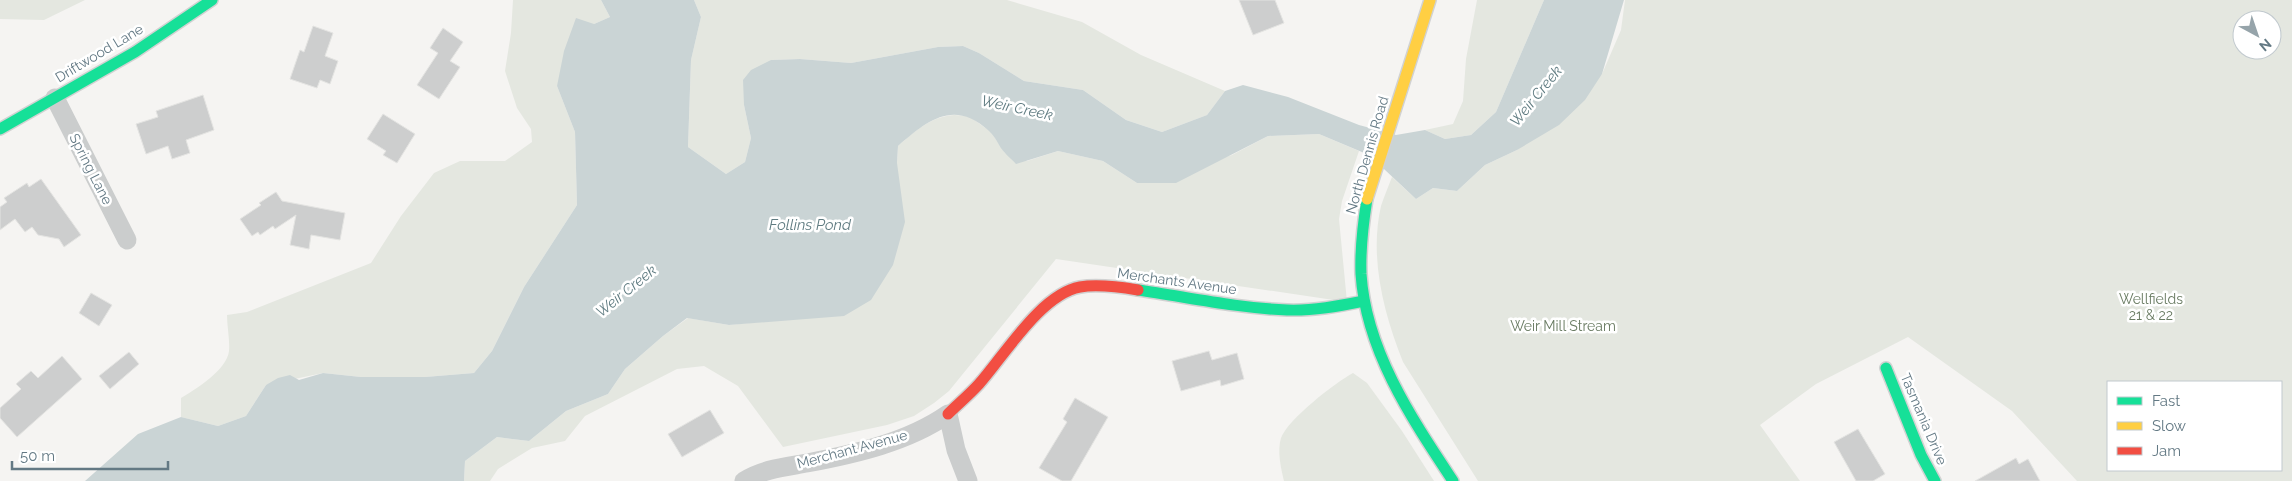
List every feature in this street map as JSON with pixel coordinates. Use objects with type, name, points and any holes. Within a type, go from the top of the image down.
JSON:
[{"type":"street","name":"Driftwood Lane","points":[[0,129],[192,15],[212,0]]},
{"type":"street","name":"North Dennis Road","points":[[1430,0],[1373,178],[1362,220],[1361,260],[1364,301],[1385,368],[1410,414],[1453,481]]},
{"type":"street","name":"Spring Lane","points":[[55,98],[128,240]]},
{"type":"street","name":"Merchants Avenue","points":[[948,414],[978,385],[1034,316],[1063,293],[1080,288],[1122,287],[1215,302],[1288,310],[1329,308],[1364,301]]},
{"type":"street","name":"Tasmania Drive","points":[[1886,368],[1921,455],[1935,481]]},
{"type":"street","name":"Merchant Avenue","points":[[744,481],[765,471],[839,456],[891,442],[931,426],[948,414]]},
{"type":"street","points":[[948,414],[956,450],[968,481]]},
{"type":"green space","points":[[0,0],[85,0],[44,20],[0,19]]},
{"type":"green space","points":[[513,0],[601,0],[610,17],[594,24],[557,86],[575,132],[577,205],[524,287],[492,351],[474,373],[425,377],[361,377],[323,373],[266,385],[246,416],[218,426],[181,417],[181,398],[195,390],[217,372],[227,358],[229,347],[227,315],[247,312],[371,263],[401,216],[434,173],[460,161],[505,161],[532,142],[531,129],[517,108],[505,71],[511,33]]},
{"type":"green space","points":[[694,0],[1007,0],[1082,22],[1141,55],[1225,91],[1207,115],[1162,132],[1126,120],[1083,90],[1024,81],[979,53],[963,46],[938,47],[851,63],[800,59],[771,60],[744,105],[751,138],[745,162],[726,174],[688,147],[691,60],[701,17]]},
{"type":"green space","points":[[1477,0],[1544,0],[1496,112],[1471,135],[1445,139],[1425,130],[1453,124],[1463,101],[1466,59]]},
{"type":"green space","points":[[1625,0],[2292,0],[2292,481],[2077,481],[2012,411],[1908,337],[1816,384],[1760,425],[1800,481],[1478,481],[1403,362],[1390,325],[1380,286],[1377,246],[1378,226],[1381,206],[1392,177],[1416,199],[1433,188],[1457,191],[1485,165],[1517,150],[1602,74],[1621,30]]},
{"type":"green space","points":[[945,116],[969,116],[991,132],[1005,153],[1027,161],[1058,151],[1103,161],[1137,183],[1232,155],[1268,136],[1319,134],[1359,151],[1342,201],[1339,219],[1347,302],[1056,259],[949,391],[914,416],[887,425],[783,447],[738,386],[704,366],[677,369],[585,416],[565,441],[532,448],[498,469],[490,481],[464,481],[465,461],[497,437],[529,441],[566,411],[608,394],[625,369],[663,336],[688,318],[729,325],[800,318],[897,163],[898,146],[930,122]]},
{"type":"green space","points":[[1353,373],[1367,383],[1402,431],[1434,481],[1284,481],[1279,449],[1285,430],[1313,402],[1335,384]]},
{"type":"water","name":"Follins Pond","points":[[601,0],[694,0],[701,17],[691,60],[688,147],[726,174],[745,162],[751,138],[744,105],[743,80],[751,70],[771,60],[800,59],[851,63],[938,47],[963,46],[979,53],[1024,81],[1083,90],[1126,120],[1162,132],[1207,115],[1225,91],[1243,85],[1288,97],[1359,125],[1396,135],[1425,130],[1445,139],[1471,135],[1496,112],[1544,0],[1624,0],[1602,74],[1585,100],[1559,125],[1517,150],[1485,165],[1457,191],[1433,188],[1416,199],[1369,155],[1319,134],[1268,136],[1176,183],[1137,183],[1103,161],[1058,151],[1016,164],[1003,151],[991,133],[976,121],[964,116],[942,117],[920,128],[898,146],[897,163],[905,222],[893,265],[871,300],[844,316],[729,325],[687,318],[625,369],[608,394],[566,411],[529,441],[497,437],[465,461],[464,481],[85,481],[138,434],[181,417],[218,426],[246,416],[266,385],[278,378],[290,375],[299,380],[323,373],[361,377],[425,377],[474,373],[492,351],[524,287],[577,205],[575,132],[557,86],[564,51],[576,18],[594,24],[610,17]]},
{"type":"building","points":[[1239,0],[1275,0],[1284,23],[1253,35]]},
{"type":"building","points":[[313,26],[333,33],[325,56],[338,61],[330,84],[320,80],[317,88],[290,79],[300,50],[304,52]]},
{"type":"building","points":[[443,28],[463,42],[450,61],[460,67],[439,99],[417,85],[438,53],[430,48]]},
{"type":"building","points":[[203,95],[214,130],[186,140],[190,153],[172,159],[168,146],[146,154],[136,124],[158,117],[156,111]]},
{"type":"building","points":[[383,114],[415,134],[397,163],[383,155],[386,151],[367,139]]},
{"type":"building","points":[[41,179],[81,235],[64,247],[59,239],[38,235],[32,227],[25,232],[15,219],[0,230],[0,207],[7,202],[4,198],[27,183],[29,187]]},
{"type":"building","points":[[276,192],[282,201],[345,213],[340,240],[311,235],[309,249],[290,245],[296,215],[275,229],[273,226],[260,235],[258,232],[252,236],[240,219]]},
{"type":"building","points":[[91,293],[112,305],[99,326],[79,313]]},
{"type":"building","points":[[1209,351],[1212,360],[1237,353],[1244,379],[1221,386],[1220,380],[1181,391],[1172,361]]},
{"type":"building","points":[[129,352],[139,364],[110,389],[99,376]]},
{"type":"building","points":[[62,356],[82,379],[17,437],[0,418],[0,408],[21,389],[16,384],[31,371],[38,378]]},
{"type":"building","points":[[1075,398],[1108,417],[1071,481],[1062,481],[1039,468],[1067,422],[1063,419]]},
{"type":"building","points":[[710,410],[724,433],[682,457],[668,434]]},
{"type":"building","points":[[1858,429],[1885,474],[1873,481],[1856,481],[1834,442]]},
{"type":"building","points":[[2016,458],[2019,464],[2028,459],[2040,481],[1975,481]]},
{"type":"traffic: fast","points":[[0,129],[135,52],[212,0]]},
{"type":"traffic: fast","points":[[1367,199],[1362,236],[1361,274],[1372,330],[1381,357],[1407,409],[1453,481]]},
{"type":"traffic: fast","points":[[1138,290],[1231,305],[1287,310],[1316,309],[1364,301]]},
{"type":"traffic: fast","points":[[1886,368],[1921,455],[1935,481]]},
{"type":"traffic: slow","points":[[1367,199],[1430,0]]},
{"type":"traffic: jam","points":[[948,414],[979,384],[1037,313],[1051,301],[1065,292],[1087,286],[1138,290]]},
{"type":"water label","name":"Weir Creek","points":[[1536,96]]},
{"type":"water label","name":"Weir Creek","points":[[1017,108]]},
{"type":"water label","name":"Weir Creek","points":[[626,291]]},
{"type":"park label","name":"Wellfields 21 & 22","points":[[2151,308]]},
{"type":"park label","name":"Weir Mill Stream","points":[[1563,326]]}]
